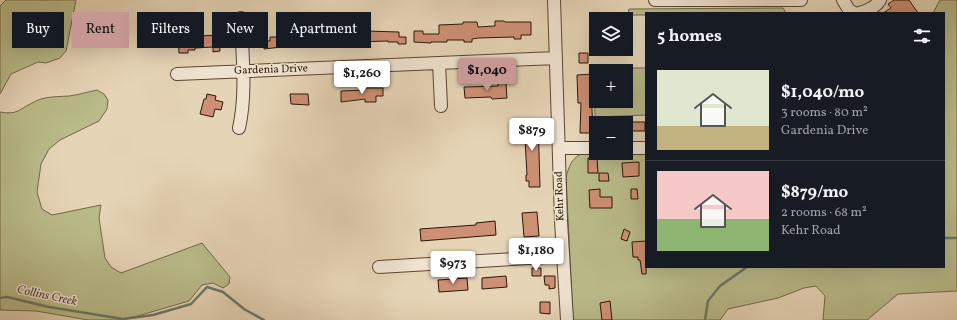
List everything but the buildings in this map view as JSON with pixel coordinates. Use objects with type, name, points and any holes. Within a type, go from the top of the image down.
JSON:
[{"type":"street","name":"Kehr Road","points":[[554,0],[563,256],[567,320]]},
{"type":"street","points":[[655,0],[801,0]]},
{"type":"street","points":[[843,0],[849,10],[852,12]]},
{"type":"street","points":[[861,12],[877,5],[880,0]]},
{"type":"street","points":[[239,128],[243,112],[244,95],[242,48]]},
{"type":"street","name":"Gardenia Drive","points":[[177,74],[556,58]]},
{"type":"street","points":[[439,63],[441,106]]},
{"type":"street","points":[[559,148],[589,148]]},
{"type":"street","points":[[633,148],[645,148]]},
{"type":"street","points":[[379,266],[563,256]]},
{"type":"green space","points":[[6,0],[76,0],[74,12],[72,12],[72,20],[66,51],[60,58],[46,63],[38,62],[11,74],[0,94],[0,6]]},
{"type":"green space","points":[[940,0],[957,0],[957,291],[898,294],[867,320],[823,320],[825,296],[816,286],[804,288],[778,298],[728,309],[720,320],[573,320],[566,177],[569,167],[581,154],[589,154],[589,160],[633,160],[633,153],[645,153],[645,268],[945,268],[945,12],[934,12]]},
{"type":"green space","points":[[783,8],[785,12],[645,12],[645,15],[633,15],[633,12],[628,12],[629,9]]},
{"type":"green space","points":[[633,68],[645,68],[645,115],[595,116],[595,108],[633,108]]},
{"type":"green space","points":[[97,90],[104,94],[108,100],[107,109],[99,121],[60,140],[49,149],[41,164],[37,192],[42,209],[52,215],[101,205],[99,218],[105,258],[111,267],[121,273],[202,243],[230,277],[229,284],[223,288],[213,283],[202,285],[189,301],[124,320],[88,320],[36,311],[0,310],[0,112],[14,112],[45,98],[72,96]]},
{"type":"waterway","name":"Collins Creek","points":[[945,238],[957,238]]},
{"type":"waterway","name":"Collins Creek","points":[[705,320],[708,301],[720,286],[746,268]]},
{"type":"waterway","name":"Collins Creek","points":[[0,298],[7,297],[49,307],[123,319],[153,315],[191,304],[207,287],[223,292],[244,309],[264,320]]}]
